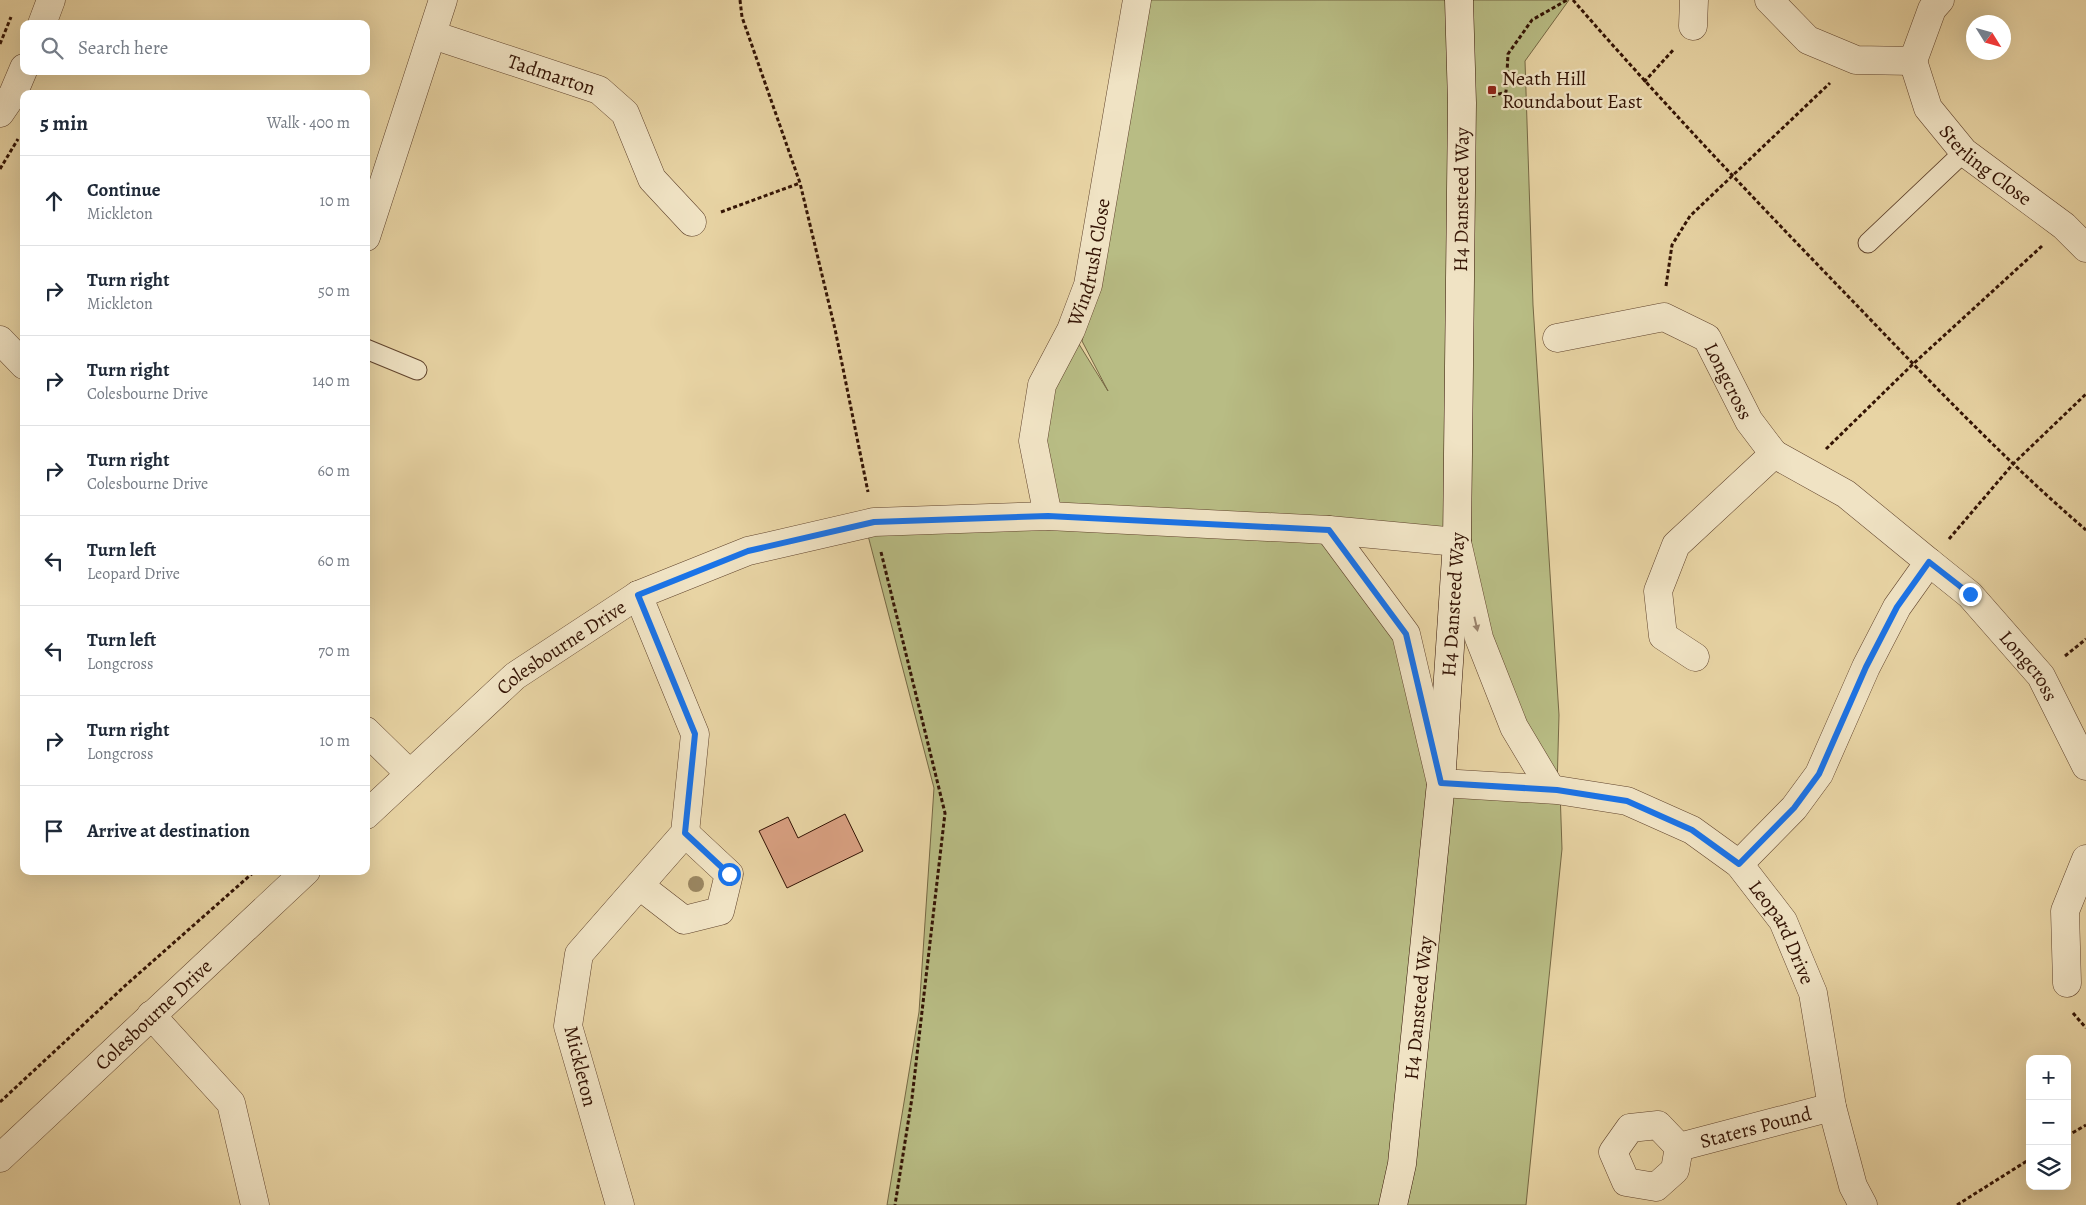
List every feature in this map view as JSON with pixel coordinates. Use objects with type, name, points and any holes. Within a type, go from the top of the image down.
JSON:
[{"type":"street","points":[[44,20],[51,0]]},
{"type":"street","points":[[370,225],[443,0]]},
{"type":"street","name":"Windrush Close","points":[[1048,516],[1033,441],[1042,385],[1071,330],[1088,285],[1136,0]]},
{"type":"street","name":"H4 Dansteed Way","points":[[1393,1205],[1402,1164],[1441,783],[1456,542],[1462,103],[1459,0]]},
{"type":"street","points":[[1769,0],[1808,40],[1856,60],[1913,61],[1932,9],[1940,0]]},
{"type":"street","name":"Tadmarton","points":[[433,35],[599,90],[625,113],[652,179],[692,222]]},
{"type":"street","name":"Sterling Close","points":[[1913,61],[1928,108],[1964,152],[2064,226],[2086,248]]},
{"type":"street","points":[[0,113],[13,94],[21,75]]},
{"type":"street","points":[[1557,338],[1664,317]]},
{"type":"street","name":"Longcross","points":[[1664,317],[1707,338],[1748,421],[1774,454],[1846,494],[1970,594],[2041,676],[2086,766]]},
{"type":"street","points":[[0,340],[20,361]]},
{"type":"street","points":[[1695,657],[1663,636],[1658,591],[1676,545],[1774,454]]},
{"type":"street","name":"Colesbourne Drive","points":[[370,811],[515,676],[638,595],[748,551],[874,522],[1048,516],[1329,530],[1456,542]]},
{"type":"street","points":[[1329,530],[1406,634],[1441,783]]},
{"type":"street","points":[[1456,542],[1479,638],[1514,727],[1551,789]]},
{"type":"street","points":[[1739,864],[1794,808],[1819,774],[1866,667],[1888,624],[1897,607],[1929,562]]},
{"type":"street","points":[[638,595],[695,734],[685,833],[729,874],[720,911],[684,920],[640,886]]},
{"type":"street","points":[[370,735],[410,774]]},
{"type":"street","name":"Leopard Drive","points":[[1441,783],[1551,789],[1627,801],[1692,830],[1739,864],[1782,921],[1813,993],[1832,1108],[1853,1186],[1863,1205]]},
{"type":"street","name":"Mickleton","points":[[620,1205],[568,1026],[579,954],[685,833]]},
{"type":"street","points":[[2067,983],[2065,911],[2086,859]]},
{"type":"street","name":"Colesbourne Drive","points":[[0,1158],[302,875]]},
{"type":"street","points":[[151,1015],[231,1103],[255,1205]]},
{"type":"street","name":"Staters Pound","points":[[1679,1146],[1832,1108]]},
{"type":"lane","points":[[1868,243],[1964,152]]},
{"type":"lane","points":[[370,351],[417,370]]},
{"type":"path","points":[[740,0],[742,17],[800,183],[836,330],[874,522],[946,813],[912,1098],[895,1205]]},
{"type":"path","points":[[1462,103],[1506,92],[1508,54],[1532,20],[1567,0]]},
{"type":"path","points":[[1573,0],[1644,82],[1913,364],[2013,464],[2086,530]]},
{"type":"path","points":[[0,44],[14,9]]},
{"type":"path","points":[[1644,82],[1694,13]]},
{"type":"path","points":[[1664,317],[1672,245],[1690,216],[1856,60]]},
{"type":"path","points":[[0,168],[19,137]]},
{"type":"path","points":[[692,222],[800,183]]},
{"type":"path","points":[[1804,470],[1913,364],[2064,226]]},
{"type":"path","points":[[1929,562],[2013,464],[2086,394]]},
{"type":"path","points":[[0,1102],[127,984],[250,875]]},
{"type":"path","points":[[2071,1133],[2086,1124]]},
{"type":"path","points":[[1957,1205],[2026,1162]]},
{"type":"green space","points":[[1137,0],[1569,0],[1525,61],[1533,305],[1559,715],[1557,789],[1560,790],[1562,849],[1526,1205],[887,1205],[919,1012],[934,788],[865,524],[1048,516],[1042,385],[1077,341],[1108,391],[1082,341],[1094,286]],"holes":[[[1329,530],[1457,543],[1514,727],[1557,790],[1441,783],[1406,634]]]},
{"type":"building","points":[[845,814],[863,851],[787,888],[759,831],[788,817],[798,838]]},
{"type":"place","name":"Neath Hill Roundabout East","points":[[1492,90]]},
{"type":"route","points":[[729,874],[685,833],[695,734],[638,595],[748,551],[874,522],[1048,516],[1329,530],[1406,634],[1441,783],[1557,790],[1627,801],[1692,830],[1739,864],[1794,808],[1819,774],[1866,667],[1897,607],[1929,562],[1970,594]]}]
